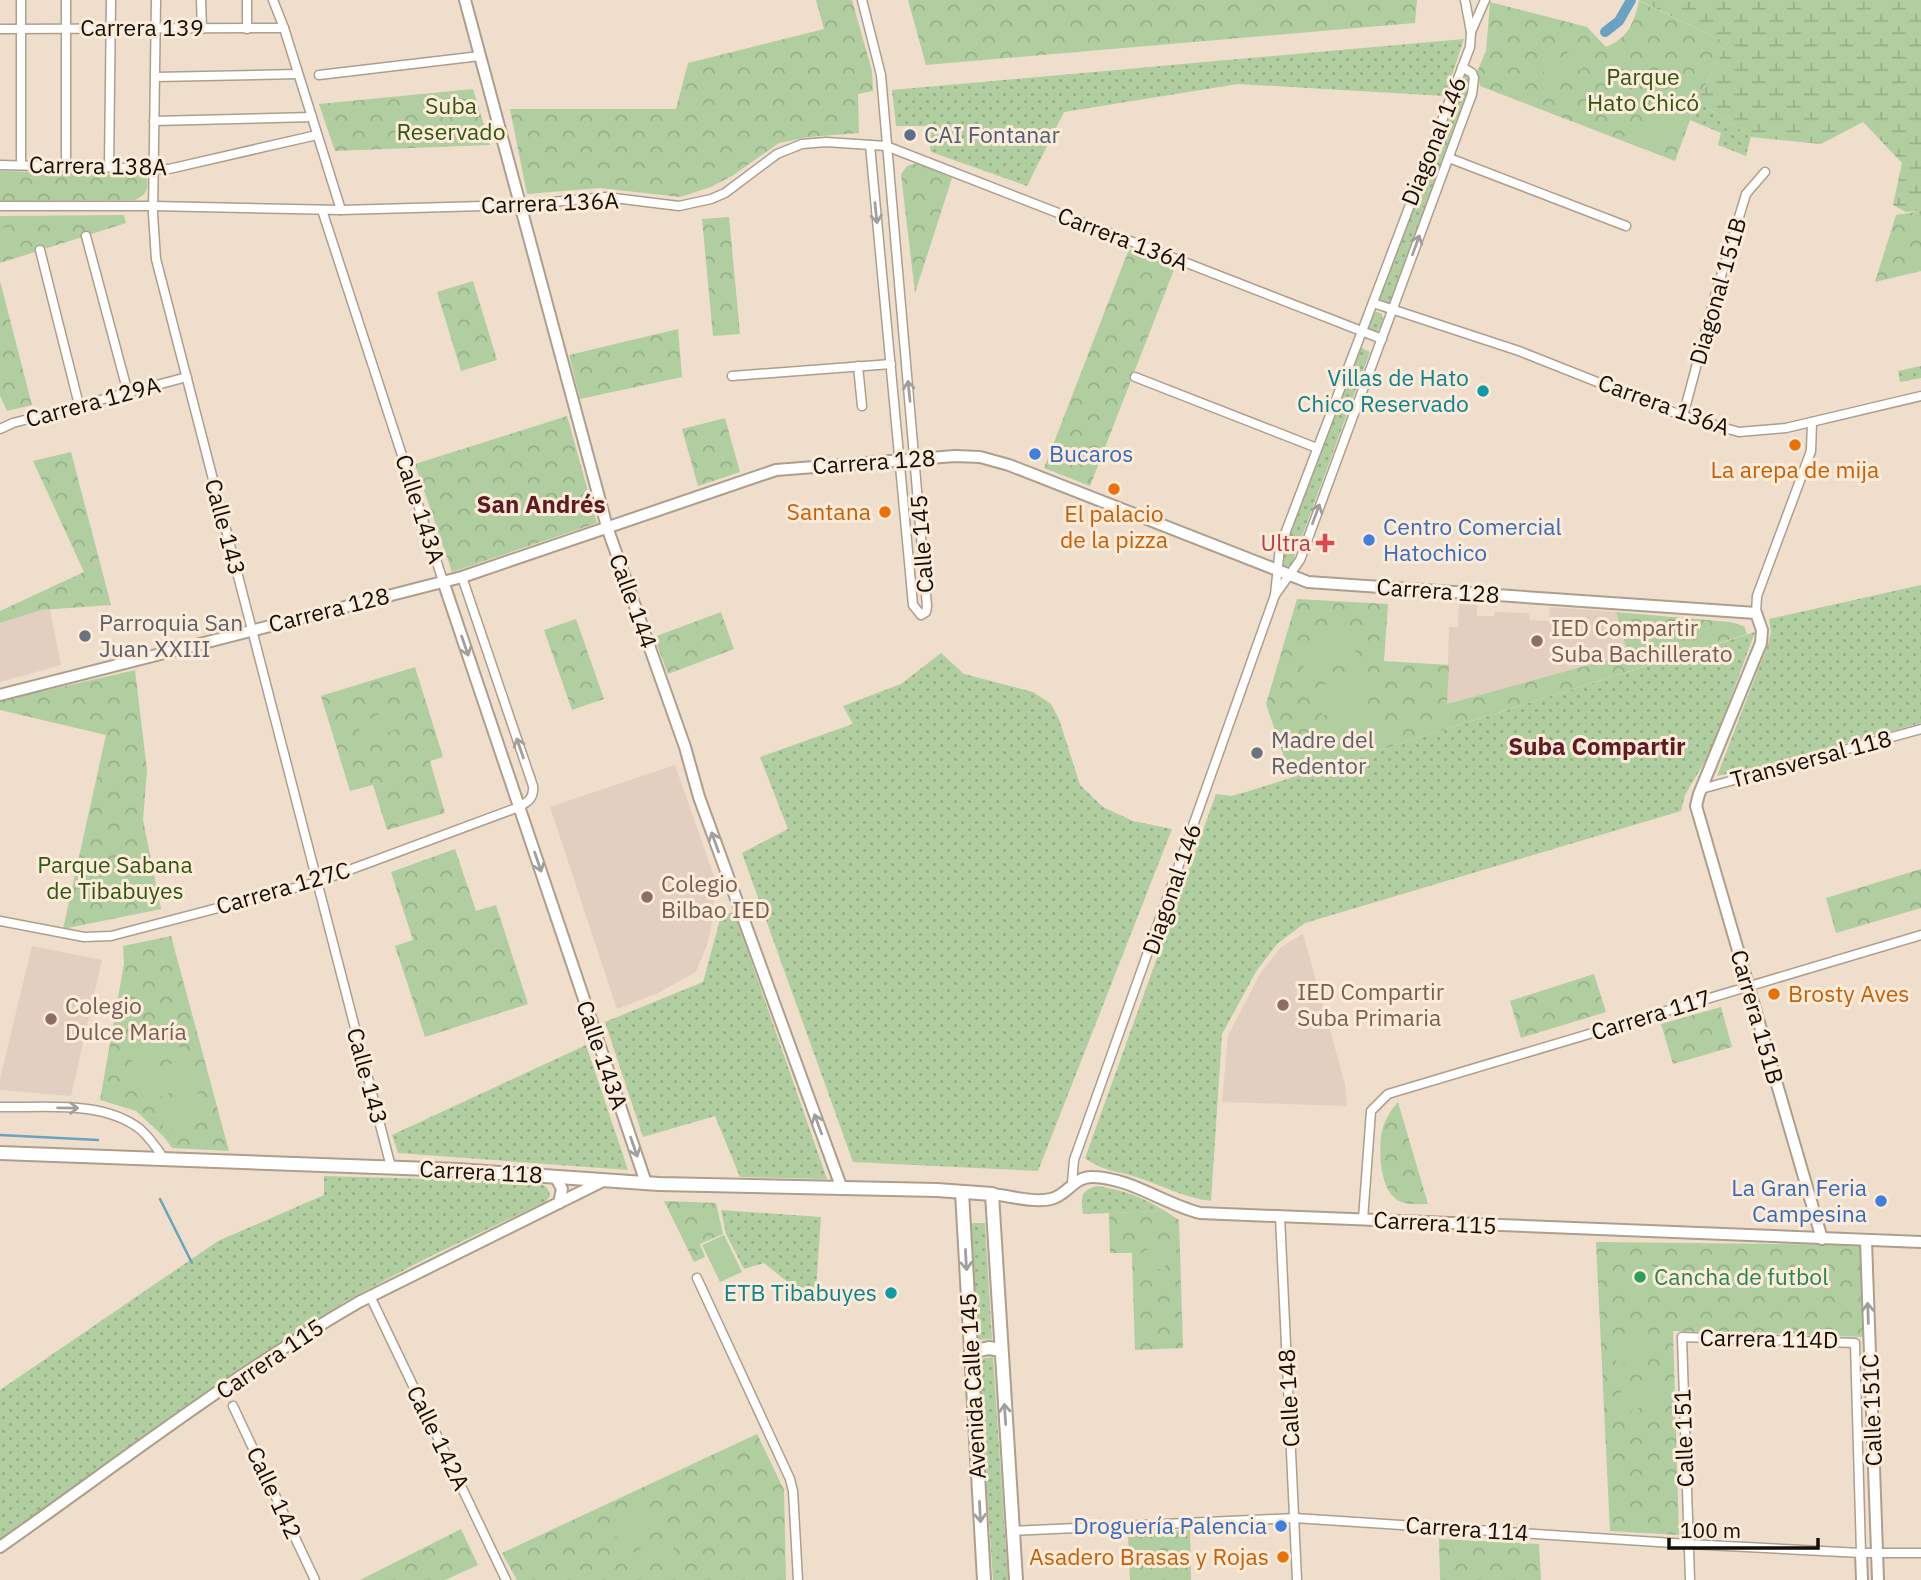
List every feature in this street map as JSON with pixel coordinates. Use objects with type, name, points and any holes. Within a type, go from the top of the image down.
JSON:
[{"type":"main road","name":"Carrera 118","points":[[0,1153],[391,1167],[646,1184],[962,1192]]},
{"type":"main road","name":"Carrera 115","points":[[962,1192],[992,1194]]},
{"type":"main road","name":"Avenida Calle 145","points":[[962,1192],[984,1580]]},
{"type":"main road","name":"Avenida Calle 145","points":[[992,1194],[1016,1580]]},
{"type":"main road","points":[[971,1352],[989,1348],[1001,1350]]},
{"type":"street","points":[[21,0],[21,165]]},
{"type":"street","points":[[66,0],[66,166]]},
{"type":"street","points":[[109,167],[111,0]]},
{"type":"street","name":"Calle 143","points":[[156,0],[153,169],[153,241],[156,259],[391,1167]]},
{"type":"street","points":[[201,0],[202,29]]},
{"type":"street","points":[[247,0],[247,29]]},
{"type":"street","points":[[273,0],[284,27],[341,210]]},
{"type":"street","name":"Calle 144","points":[[465,0],[607,527],[685,747],[704,810],[842,1189]]},
{"type":"street","name":"Calle 145","points":[[862,0],[881,75],[927,606],[926,612],[921,615],[913,605],[870,145]]},
{"type":"street","points":[[1462,67],[1470,47],[1471,32],[1465,0]]},
{"type":"street","points":[[1471,32],[1485,0]]},
{"type":"street","name":"Carrera 139","points":[[0,29],[284,27]]},
{"type":"street","points":[[319,75],[480,56]]},
{"type":"street","name":"Diagonal 146","points":[[1072,1183],[1074,1160],[1275,595],[1300,560],[1474,87],[1472,73],[1462,67],[1280,547],[1275,595]]},
{"type":"street","points":[[155,77],[298,74]]},
{"type":"street","points":[[154,121],[312,117]]},
{"type":"street","name":"Carrera 138A","points":[[0,165],[153,169],[204,163],[317,135]]},
{"type":"street","name":"Carrera 136A","points":[[0,206],[153,205],[341,210],[520,205],[607,197],[667,205],[695,203],[724,193],[789,148],[814,142],[886,146],[1382,339]]},
{"type":"street","points":[[1448,158],[1626,226]]},
{"type":"street","name":"Diagonal 151B","points":[[1683,416],[1746,194],[1765,172]]},
{"type":"street","name":"Calle 143A","points":[[322,210],[443,581],[646,1184]]},
{"type":"street","points":[[86,236],[128,393]]},
{"type":"street","points":[[40,250],[79,405]]},
{"type":"street","name":"Carrera 136A","points":[[1373,303],[1518,351],[1683,416],[1739,432],[1760,432],[1812,422],[1921,396]]},
{"type":"street","points":[[732,376],[891,364]]},
{"type":"street","points":[[858,366],[862,406]]},
{"type":"street","name":"Carrera 129A","points":[[0,429],[13,423],[187,377]]},
{"type":"street","points":[[1135,377],[1317,448]]},
{"type":"street","points":[[1700,792],[1761,643],[1762,630],[1756,613],[1756,596],[1811,451],[1812,422]]},
{"type":"street","name":"Carrera 128","points":[[0,695],[462,577],[776,470],[916,458],[969,456],[991,460],[1086,494],[1289,576],[1313,582],[1756,613]]},
{"type":"street","name":"Calle 143A","points":[[462,577],[533,786],[534,795],[531,800],[519,807]]},
{"type":"street","name":"Transversal 118","points":[[1700,792],[1921,729]]},
{"type":"street","name":"Carrera 151B","points":[[1700,792],[1696,806],[1698,817],[1822,1239]]},
{"type":"street","name":"Carrera 127C","points":[[0,921],[84,937],[104,937],[317,882],[519,807]]},
{"type":"street","name":"Carrera 117","points":[[1363,1219],[1371,1111],[1381,1098],[1396,1091],[1921,935]]},
{"type":"street","points":[[0,1107],[82,1109],[106,1114],[138,1128],[164,1159]]},
{"type":"street","points":[[555,1177],[562,1189],[559,1203]]},
{"type":"street","name":"Carrera 115","points":[[992,1194],[1051,1199],[1065,1192],[1072,1183],[1090,1177],[1131,1186],[1180,1208],[1200,1213],[1921,1242]]},
{"type":"street","name":"Carrera 115","points":[[0,1547],[261,1362],[370,1296],[606,1180]]},
{"type":"street","name":"Calle 148","points":[[1280,1216],[1297,1580]]},
{"type":"street","name":"Calle 151C","points":[[1866,1241],[1878,1580]]},
{"type":"street","points":[[697,1278],[790,1479],[798,1580]]},
{"type":"street","name":"Calle 142A","points":[[370,1296],[505,1580]]},
{"type":"street","name":"Carrera 114D","points":[[1682,1338],[1855,1343]]},
{"type":"street","name":"Calle 151","points":[[1682,1338],[1690,1580]]},
{"type":"street","name":"Calle 151C","points":[[1855,1343],[1862,1580]]},
{"type":"street","name":"Calle 142","points":[[233,1406],[315,1580]]},
{"type":"street","name":"Carrera 114","points":[[1012,1531],[1295,1518],[1688,1544],[1861,1553],[1921,1553]]},
{"type":"shaded area","name":"IED Compartir Suba Bachillerato","points":[[1459,603],[1477,604],[1477,616],[1494,616],[1495,612],[1529,613],[1530,620],[1549,621],[1550,607],[1616,612],[1628,654],[1447,704],[1449,627],[1458,627]]},
{"type":"shaded area","points":[[41,610],[50,610],[61,665],[0,682],[0,623]]},
{"type":"shaded area","name":"Colegio Bilbao IED","points":[[675,765],[715,879],[708,942],[696,972],[658,993],[617,1009],[550,807]]},
{"type":"shaded area","name":"IED Compartir Suba Primaria","points":[[1303,934],[1345,1084],[1347,1106],[1222,1102],[1228,1036],[1260,974],[1281,947]]},
{"type":"shaded area","name":"Colegio Dulce María","points":[[32,946],[102,960],[71,1096],[0,1090],[0,1079]]},
{"type":"green space","points":[[816,0],[852,0],[872,71],[873,91],[858,94],[859,133],[809,137],[779,143],[732,176],[711,187],[680,197],[600,188],[527,194],[510,109],[676,109],[688,63],[824,29]]},
{"type":"green space","points":[[908,0],[1417,0],[1415,23],[926,65]]},
{"type":"green space","points":[[1638,0],[1921,0],[1921,211],[1906,212],[1893,205],[1902,163],[1863,122],[1821,144],[1751,137],[1697,101],[1727,43]]},
{"type":"green space","name":"Parque Hato Chicó","points":[[1639,1],[1727,43],[1697,101],[1675,161],[1480,86],[1477,72],[1486,51],[1490,2],[1587,27],[1606,47],[1620,39],[1629,29]]},
{"type":"green space","points":[[1464,39],[1445,96],[1238,84],[1064,112],[1027,186],[931,152],[926,126],[896,126],[892,90]]},
{"type":"green space","points":[[1576,48],[1586,66],[1552,87],[1542,69]]},
{"type":"green space","points":[[1467,74],[1471,82],[1391,301],[1387,304],[1380,301],[1380,297],[1463,76]]},
{"type":"green space","name":"Suba Reservado","points":[[473,89],[490,145],[335,151],[319,104]]},
{"type":"green space","points":[[1697,101],[1751,137],[1746,156],[1718,145],[1721,133],[1690,120]]},
{"type":"green space","points":[[1674,107],[1685,127],[1650,147],[1639,128]]},
{"type":"green space","points":[[918,163],[952,178],[915,293],[901,174],[907,166]]},
{"type":"green space","points":[[0,171],[147,175],[147,187],[145,193],[135,200],[0,201]]},
{"type":"green space","points":[[1921,211],[1921,271],[1875,282],[1896,215]]},
{"type":"green space","points":[[124,215],[126,223],[0,263],[0,216]]},
{"type":"green space","points":[[729,217],[740,334],[713,336],[702,219]]},
{"type":"green space","points":[[11,226],[16,252],[0,257],[0,229]]},
{"type":"green space","points":[[1129,249],[1175,267],[1090,486],[1044,468]]},
{"type":"green space","points":[[0,281],[32,405],[7,411],[0,396]]},
{"type":"green space","points":[[473,281],[497,360],[461,371],[437,292]]},
{"type":"green space","points":[[1372,314],[1382,314],[1382,320],[1380,328],[1374,334],[1367,329]]},
{"type":"green space","points":[[678,329],[682,377],[580,399],[569,355]]},
{"type":"green space","points":[[1360,347],[1370,352],[1294,558],[1290,567],[1282,565],[1288,537]]},
{"type":"green space","points":[[1921,366],[1921,378],[1900,382],[1898,371]]},
{"type":"green space","points":[[567,416],[597,523],[452,572],[415,464]]},
{"type":"green space","points":[[725,418],[740,472],[698,486],[682,429]]},
{"type":"green space","points":[[71,452],[111,605],[41,610],[0,623],[0,611],[84,572],[33,461]]},
{"type":"green space","points":[[1921,585],[1921,723],[1717,776],[1768,644],[1771,632],[1769,619]]},
{"type":"green space","points":[[1297,599],[1388,604],[1384,661],[1449,665],[1447,704],[1628,654],[1616,612],[1730,622],[1744,626],[1747,634],[1291,778],[1266,704]]},
{"type":"green space","points":[[721,612],[734,649],[668,674],[654,637]]},
{"type":"green space","points":[[576,619],[604,699],[572,710],[544,630]]},
{"type":"green space","points":[[1659,620],[1665,641],[1630,651],[1624,631]]},
{"type":"green space","points":[[1348,630],[1358,658],[1307,676],[1297,649]]},
{"type":"green space","points":[[1755,632],[1711,751],[1685,795],[1681,811],[1305,923],[1278,943],[1257,970],[1222,1034],[1211,1201],[1104,1168],[1085,1158],[1216,794],[1231,796],[1246,792]]},
{"type":"green space","points":[[941,653],[964,674],[1033,692],[1051,704],[1059,719],[1080,785],[1103,807],[1133,821],[1172,829],[1038,1171],[853,1162],[742,853],[788,829],[760,757],[853,724],[843,706],[901,684]]},
{"type":"green space","points":[[415,667],[443,757],[430,761],[445,813],[387,830],[373,785],[350,791],[321,696]]},
{"type":"green space","name":"Parque Sabana de Tibabuyes","points":[[135,670],[147,770],[143,820],[161,909],[63,929],[106,735],[0,710],[0,701]]},
{"type":"green space","points":[[1362,670],[1372,697],[1323,716],[1313,689]]},
{"type":"green space","points":[[1375,705],[1386,733],[1338,751],[1327,724]]},
{"type":"green space","points":[[394,706],[403,725],[367,744],[357,726]]},
{"type":"green space","points":[[455,849],[476,911],[496,905],[528,1004],[425,1037],[395,946],[413,940],[391,872]]},
{"type":"green space","points":[[1921,869],[1921,908],[1836,933],[1826,898]]},
{"type":"green space","points":[[734,912],[827,1179],[740,1177],[715,1116],[643,1137],[605,1022],[703,982],[721,916]]},
{"type":"green space","points":[[171,936],[229,1151],[172,1148],[136,1111],[100,1100],[124,964],[123,946]]},
{"type":"green space","points":[[1594,974],[1606,1012],[1521,1038],[1510,1001]]},
{"type":"green space","points":[[1721,1007],[1732,1047],[1673,1064],[1661,1024]]},
{"type":"green space","points":[[169,1024],[181,1050],[135,1069],[124,1042]]},
{"type":"green space","points":[[586,1045],[628,1170],[398,1153],[392,1135]]},
{"type":"green space","points":[[183,1059],[193,1084],[147,1102],[139,1076]]},
{"type":"green space","points":[[198,1092],[209,1113],[165,1131],[156,1109]]},
{"type":"green space","points":[[1398,1102],[1428,1204],[1401,1202],[1389,1191],[1382,1173],[1380,1153],[1383,1127]]},
{"type":"green space","points":[[324,1176],[532,1182],[546,1187],[550,1196],[545,1202],[427,1258],[344,1302],[242,1369],[0,1540],[0,1390],[218,1241],[324,1195]]},
{"type":"green space","points":[[1097,1186],[1133,1195],[1165,1211],[1083,1214],[1084,1193]]},
{"type":"green space","points":[[664,1201],[716,1203],[723,1234],[700,1244],[705,1257],[694,1262]]},
{"type":"green space","points":[[721,1210],[821,1217],[815,1304],[764,1263],[744,1269],[726,1234]]},
{"type":"green space","points":[[1165,1211],[1179,1220],[1183,1348],[1135,1350],[1132,1253],[1110,1253],[1109,1213]]},
{"type":"green space","points":[[970,1223],[985,1223],[992,1339],[976,1340]]},
{"type":"green space","points":[[724,1235],[742,1272],[720,1282],[702,1245]]},
{"type":"green space","points":[[1168,1238],[1180,1258],[1148,1275],[1137,1255]]},
{"type":"green space","points":[[1596,1242],[1861,1245],[1864,1337],[1673,1331],[1679,1535],[1610,1531]]},
{"type":"green space","name":"Cancha de futbol","points":[[1628,1262],[1652,1264],[1652,1291],[1627,1290]]},
{"type":"green space","points":[[1645,1329],[1654,1352],[1618,1366],[1609,1343]]},
{"type":"green space","points":[[993,1357],[1008,1580],[993,1580],[978,1359]]},
{"type":"green space","points":[[1656,1374],[1666,1396],[1630,1412],[1620,1390]]},
{"type":"green space","points":[[757,1434],[784,1490],[786,1580],[517,1580],[502,1553]]},
{"type":"green space","points":[[653,1507],[663,1529],[621,1547],[611,1525]]},
{"type":"green space","points":[[461,1529],[478,1565],[445,1580],[360,1580]]},
{"type":"green space","points":[[1190,1530],[1191,1580],[1130,1580],[1128,1534]]},
{"type":"green space","points":[[668,1536],[675,1552],[633,1572],[626,1556]]},
{"type":"green space","points":[[1439,1539],[1539,1544],[1541,1580],[1440,1580]]},
{"type":"waterway","points":[[1605,32],[1619,21],[1631,0]]},
{"type":"waterway","points":[[0,1135],[98,1140]]},
{"type":"waterway","points":[[160,1199],[192,1263]]},
{"type":"place","name":"CAI Fontanar","points":[[910,135]]},
{"type":"place","name":"Villas de Hato Chico Reservado","points":[[1483,391]]},
{"type":"place","name":"La arepa de mija","points":[[1795,445]]},
{"type":"place","name":"Bucaros","points":[[1035,454]]},
{"type":"place","name":"El palacio de la pizza","points":[[1114,489]]},
{"type":"place","name":"Santana","points":[[885,512]]},
{"type":"place","name":"Centro Comercial Hatochico","points":[[1369,540]]},
{"type":"place","name":"Ultra","points":[[1325,543]]},
{"type":"place","name":"Parroquia San Juan XXIII","points":[[85,636]]},
{"type":"place","name":"IED Compartir Suba Bachillerato","points":[[1537,641]]},
{"type":"place","name":"Madre del Redentor","points":[[1257,753]]},
{"type":"place","name":"Colegio Bilbao IED","points":[[647,897]]},
{"type":"place","name":"Brosty Aves","points":[[1774,994]]},
{"type":"place","name":"IED Compartir Suba Primaria","points":[[1283,1005]]},
{"type":"place","name":"Colegio Dulce María","points":[[51,1019]]},
{"type":"place","name":"La Gran Feria Campesina","points":[[1881,1201]]},
{"type":"place","name":"Cancha de futbol","points":[[1640,1277]]},
{"type":"place","name":"ETB Tibabuyes","points":[[891,1293]]},
{"type":"place","name":"Droguería Palencia","points":[[1281,1526]]},
{"type":"place","name":"Asadero Brasas y Rojas","points":[[1283,1557]]},
{"type":"district","name":"San Andrés","points":[[541,505]]},
{"type":"district","name":"Suba Compartir","points":[[1597,747]]}]
